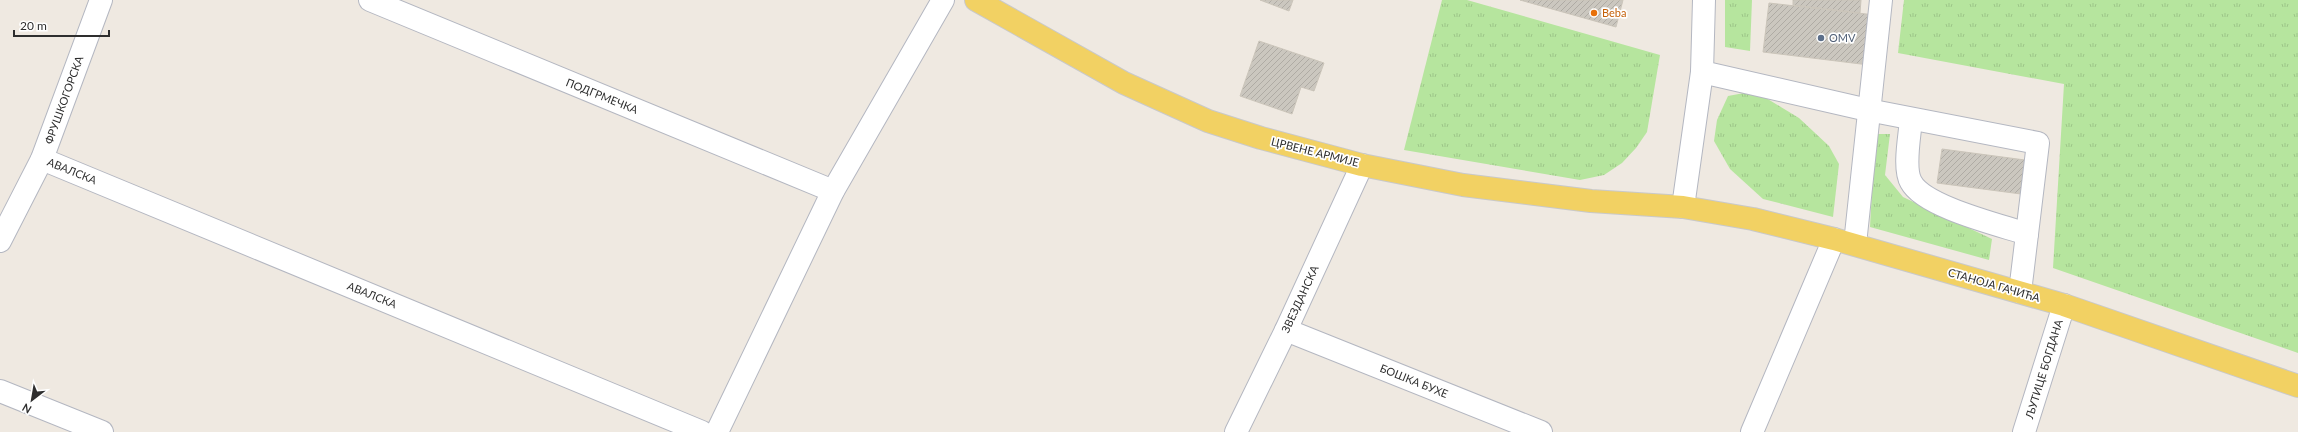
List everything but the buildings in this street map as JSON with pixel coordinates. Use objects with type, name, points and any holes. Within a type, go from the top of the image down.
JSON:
[{"type":"main road","name":"ЦРВЕНЕ АРМИЈЕ","points":[[976,0],[1124,83],[1180,108],[1261,138],[1362,165],[1486,188],[1591,201],[1683,207]]},
{"type":"main road","name":"СТАНОЈА ГАЧИЋА","points":[[1683,207],[1753,219],[1855,244],[2020,292],[2064,305],[2298,386]]},
{"type":"street","name":"ФРУШКОГОРСКА","points":[[0,241],[42,159],[101,0]]},
{"type":"street","name":"ПОДГРМЕЧКА","points":[[370,0],[833,191]]},
{"type":"street","points":[[717,432],[833,191],[944,0]]},
{"type":"street","points":[[1683,207],[1702,72],[1704,0]]},
{"type":"street","points":[[1855,244],[1868,110],[1881,0]]},
{"type":"street","points":[[1702,72],[1868,110],[2038,143],[2020,292]]},
{"type":"street","points":[[1911,118],[1908,169],[1911,183],[1926,198],[1943,206],[2027,234]]},
{"type":"street","name":"АВАЛСКА","points":[[42,159],[702,432]]},
{"type":"street","name":"ЗВЕЗДАНСКА","points":[[1236,432],[1286,330],[1362,165]]},
{"type":"street","points":[[1752,432],[1834,239]]},
{"type":"street","name":"ЉУТИЦЕ БОГДАНА","points":[[2024,432],[2064,305]]},
{"type":"street","name":"БОШКА БУХЕ","points":[[1286,330],[1541,432]]},
{"type":"street","points":[[0,390],[102,432]]},
{"type":"green space","points":[[1442,0],[1467,0],[1660,55],[1647,132],[1636,148],[1622,163],[1604,175],[1580,180],[1404,150]]},
{"type":"green space","points":[[1725,0],[1752,0],[1750,51],[1725,47]]},
{"type":"green space","points":[[1904,0],[2298,0],[2298,353],[2053,268],[2064,84],[1898,53]]},
{"type":"green space","points":[[1744,93],[1766,98],[1799,118],[1829,146],[1839,164],[1833,217],[1763,199],[1730,169],[1714,141],[1717,120],[1728,96]]},
{"type":"green space","points":[[1875,134],[1890,134],[1885,175],[1903,197],[1992,239],[1989,260],[1870,227]]},
{"type":"place","name":"Beba","points":[[1594,13]]},
{"type":"place","name":"OMV","points":[[1821,38]]}]
